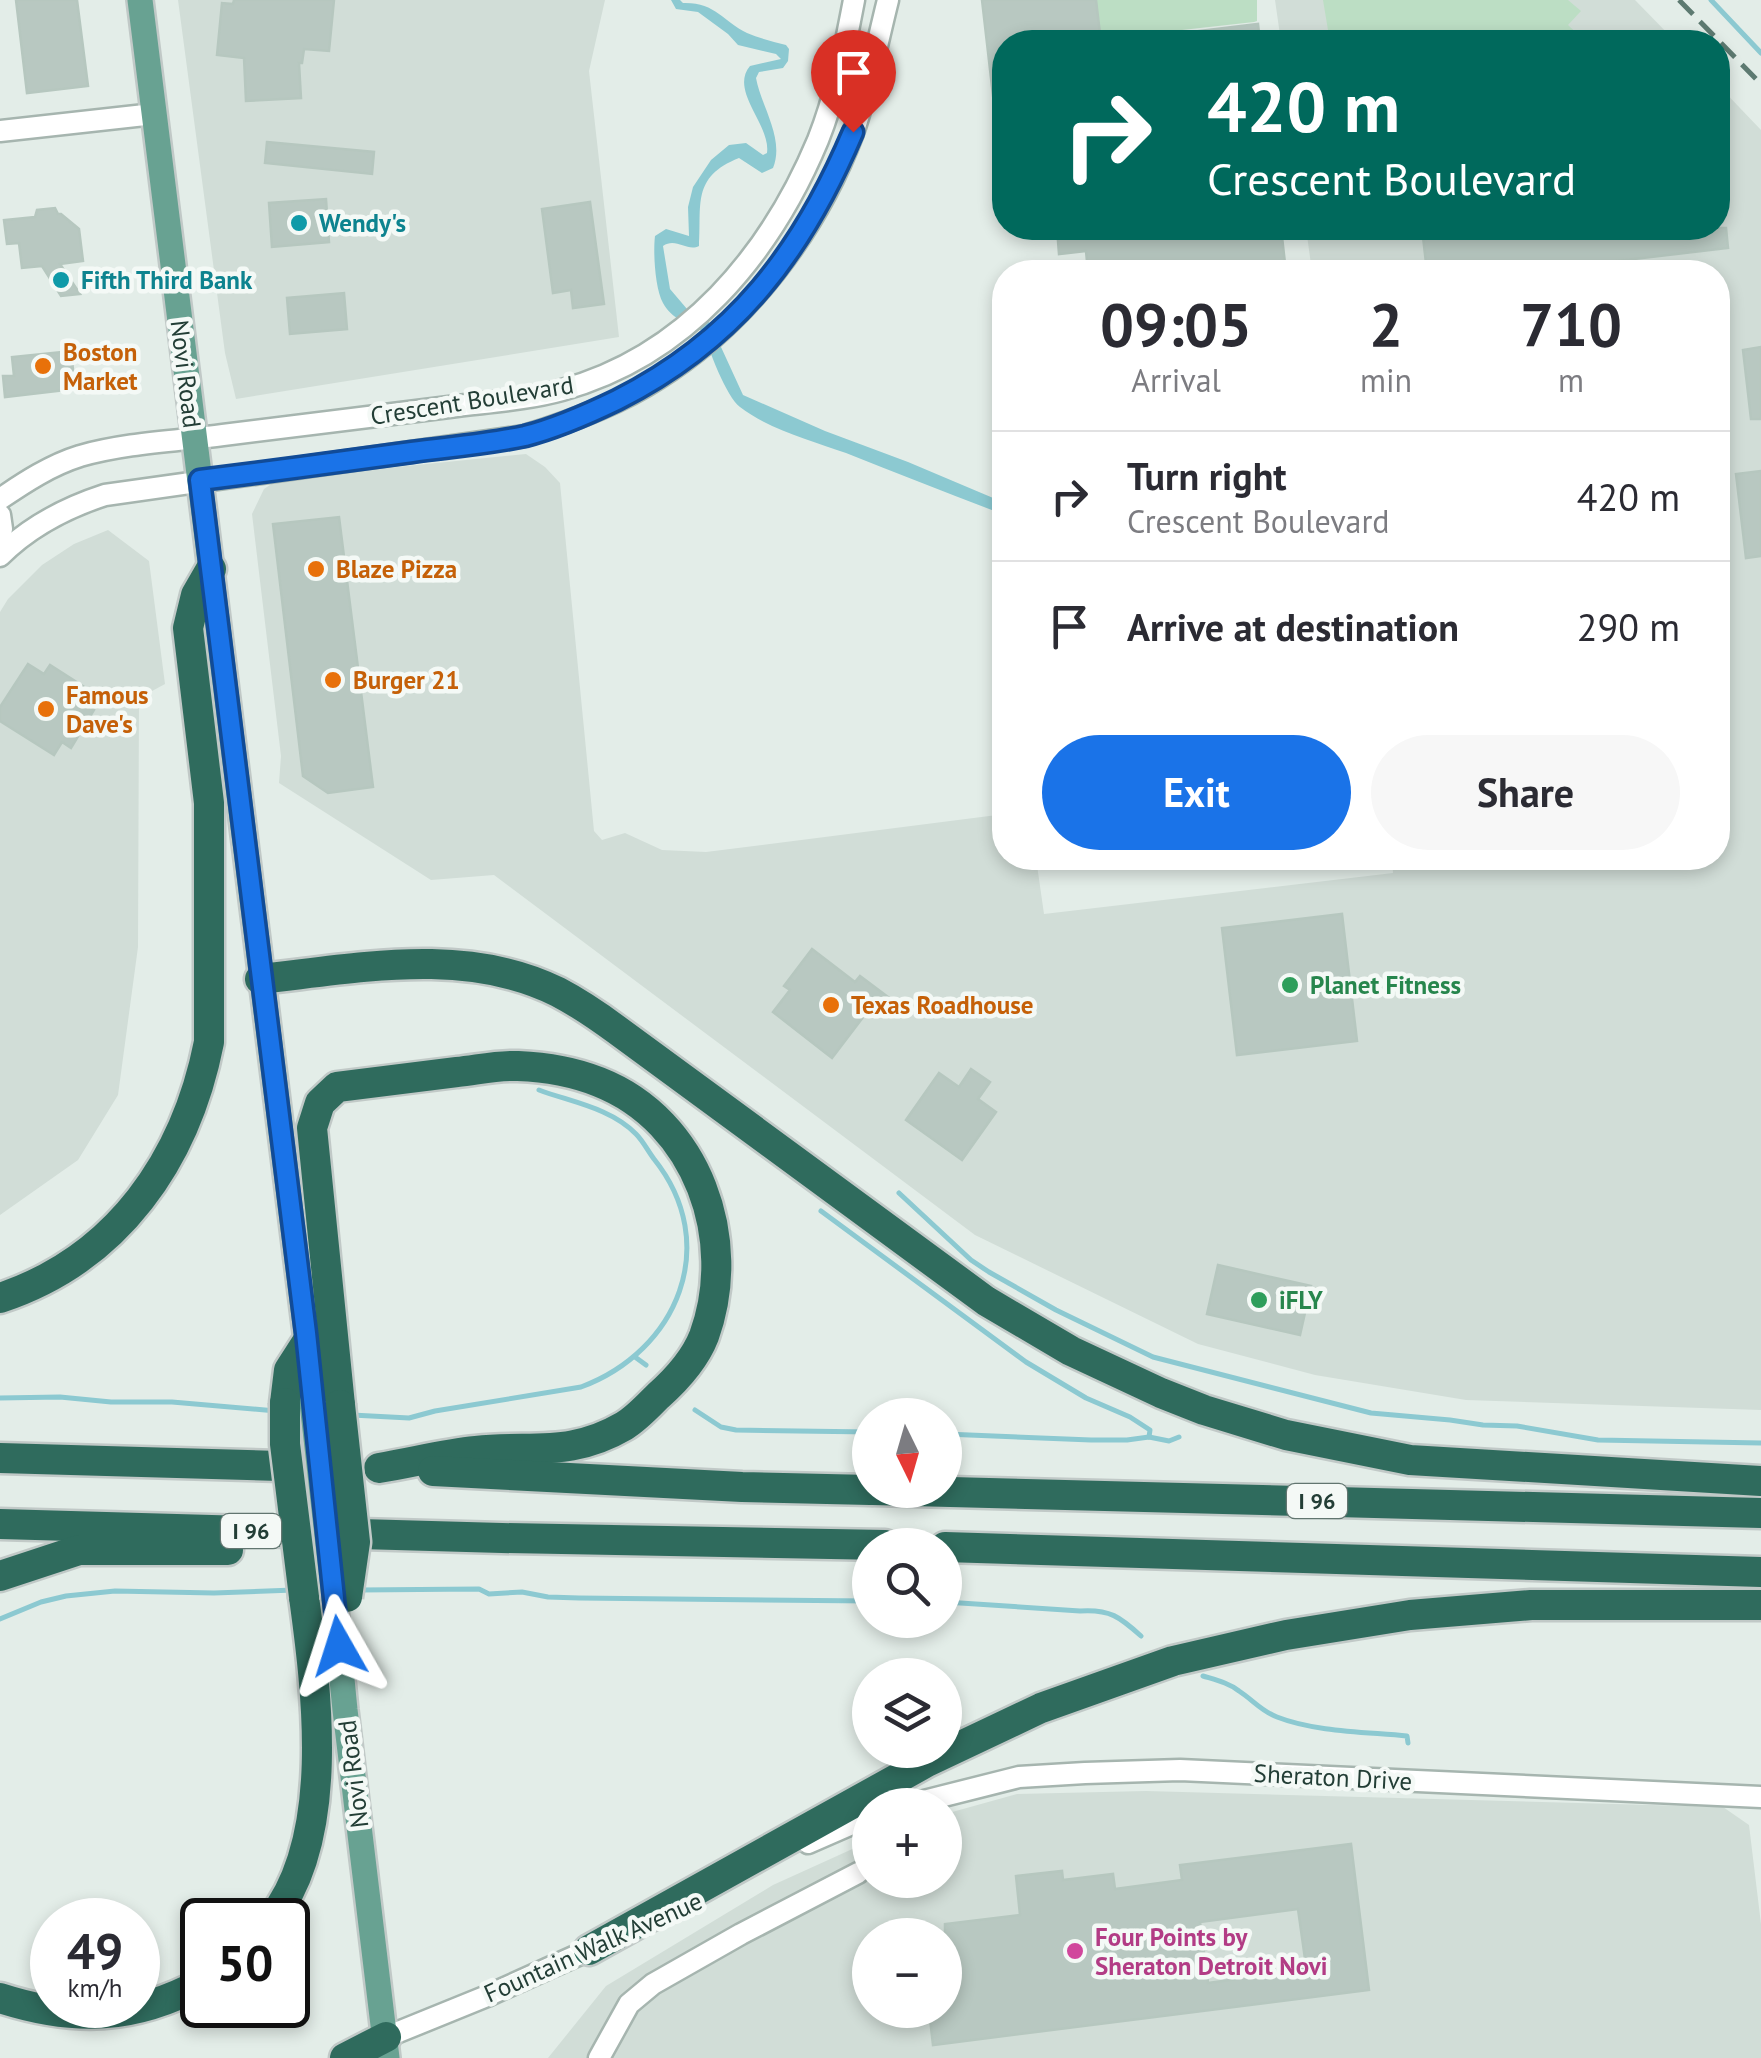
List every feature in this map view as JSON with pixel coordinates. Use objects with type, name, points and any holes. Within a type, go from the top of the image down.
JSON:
[{"type":"highway","points":[[0,1298],[51,1275],[85,1254],[141,1199],[164,1168],[179,1138],[203,1074],[209,1042],[209,803],[188,628],[196,595],[211,569]]},
{"type":"highway","points":[[260,978],[425,963],[460,964],[490,968],[555,990],[617,1030],[986,1301],[1071,1352],[1204,1410],[1286,1435],[1410,1460],[1761,1482]]},
{"type":"highway","points":[[283,1898],[299,1868],[314,1804],[330,1602],[355,1542],[312,1403],[312,1128],[320,1103],[337,1086],[515,1066],[560,1070],[601,1083],[639,1105],[684,1152],[710,1204],[718,1258],[712,1308],[703,1340],[676,1380],[626,1425],[588,1442],[556,1449],[476,1451],[379,1468]]},
{"type":"highway","points":[[306,1342],[288,1370],[312,1403]]},
{"type":"highway","points":[[312,1403],[286,1444],[330,1602]]},
{"type":"highway","name":"I 96","points":[[0,1458],[379,1468],[852,1489]]},
{"type":"highway","name":"I 96","points":[[962,1492],[1761,1512]]},
{"type":"highway","name":"I 96","points":[[0,1524],[852,1544]]},
{"type":"highway","points":[[0,1576],[80,1550],[457,1549],[502,1538]]},
{"type":"highway","points":[[962,1548],[1761,1572]]},
{"type":"highway","points":[[588,1950],[928,1762],[1040,1708],[1173,1661],[1286,1635],[1410,1615],[1531,1606],[1761,1606]]},
{"type":"highway","points":[[0,1998],[62,2014],[102,2015],[142,2009],[180,1995]]},
{"type":"highway","points":[[345,2058],[386,2048]]},
{"type":"main road","name":"Novi Road","points":[[140,0],[306,1342]]},
{"type":"main road","name":"Novi Road","points":[[330,1602],[386,2048]]},
{"type":"street","name":"Crescent Boulevard","points":[[0,499],[41,473],[79,457],[559,391],[598,378],[644,355],[674,337],[710,307],[766,240],[819,138],[854,0]]},
{"type":"street","name":"Crescent Boulevard","points":[[0,556],[41,523],[81,502],[117,492],[524,436],[587,414],[656,380],[729,324],[808,224],[853,132],[888,0]]},
{"type":"street","points":[[0,130],[154,114]]},
{"type":"street","points":[[0,515],[0,534]]},
{"type":"street","name":"Sheraton Drive","points":[[962,1792],[1019,1778],[1180,1770],[1761,1796]]},
{"type":"street","name":"Fountain Walk Avenue","points":[[386,2048],[488,1996],[642,1930],[796,1848],[852,1824]]},
{"type":"street","points":[[599,2058],[628,2004],[653,1984],[852,1877]]},
{"type":"shaded area","points":[[178,0],[605,0],[589,71],[619,337],[236,399],[225,353]]},
{"type":"shaded area","points":[[1275,0],[1635,0],[1664,30],[1279,30]]},
{"type":"shaded area","points":[[1730,98],[1761,130],[1761,1410],[1466,1400],[1315,1375],[1198,1344],[975,1235],[494,875],[431,880],[279,783],[281,756],[252,514],[264,489],[279,479],[526,454],[560,483],[594,831],[602,840],[625,833],[662,850],[706,852],[992,816],[992,870],[1038,870],[1044,914],[1393,873],[1393,870],[1730,870],[1730,260],[1310,260],[1308,240],[1730,240]]},
{"type":"shaded area","points":[[108,530],[149,561],[165,684],[139,698],[138,947],[118,1095],[78,1160],[0,1215],[0,612],[42,565],[74,544]]},
{"type":"shaded area","points":[[1146,1791],[1723,1807],[1749,1825],[1761,1924],[1761,2058],[548,2058],[606,1986],[773,1885],[852,1849],[852,1898],[962,1898],[962,1809],[1017,1794]]},
{"type":"green space","points":[[1096,0],[1257,0],[1257,21],[1179,30],[1100,30]]},
{"type":"green space","points":[[1323,0],[1568,0],[1581,11],[1568,25],[1573,30],[1328,30]]},
{"type":"water","points":[[671,0],[703,6],[747,33],[789,49],[783,68],[759,72],[756,78],[774,134],[773,168],[762,173],[739,158],[713,174],[702,194],[699,246],[663,246],[670,289],[687,309],[710,323],[743,395],[992,498],[992,510],[791,434],[751,415],[729,394],[704,331],[681,321],[666,308],[656,280],[655,236],[666,229],[689,236],[688,207],[693,187],[711,160],[729,145],[746,143],[763,155],[767,153],[767,142],[747,97],[745,76],[750,66],[781,59],[776,54],[738,45],[698,12],[676,9]]},
{"type":"building","points":[[16,0],[77,0],[88,86],[27,93]]},
{"type":"building","points":[[234,0],[334,0],[329,51],[304,49],[299,63],[301,98],[246,101],[244,58],[217,55],[222,3],[233,4]]},
{"type":"building","points":[[982,0],[1096,0],[1100,30],[992,30],[992,87]]},
{"type":"building","points":[[1258,24],[1259,30],[1207,30]]},
{"type":"building","points":[[267,142],[374,152],[372,174],[265,163]]},
{"type":"building","name":"Wendy's","points":[[326,199],[329,242],[272,247],[269,203]]},
{"type":"building","points":[[590,202],[604,304],[573,308],[571,290],[553,293],[542,209]]},
{"type":"building","name":"Fifth Third Bank","points":[[55,208],[79,229],[83,261],[60,264],[80,294],[61,296],[42,266],[22,268],[19,243],[7,244],[4,220],[35,217],[37,210]]},
{"type":"building","points":[[1058,240],[1282,240],[1285,260],[1087,260],[1086,251],[1059,254]]},
{"type":"building","points":[[1423,240],[1727,240],[1728,248],[1625,260],[1426,260]]},
{"type":"building","points":[[344,293],[347,329],[290,334],[287,298]]},
{"type":"building","points":[[1761,347],[1761,419],[1751,419],[1743,350]]},
{"type":"building","name":"Boston Market","points":[[71,351],[75,389],[5,397],[3,376],[14,376],[12,357]]},
{"type":"building","points":[[1761,471],[1761,556],[1746,558],[1736,474]]},
{"type":"building","points":[[339,517],[373,787],[328,793],[303,776],[273,524]]},
{"type":"building","name":"Famous Dave's","points":[[28,664],[44,674],[50,665],[83,686],[75,698],[94,710],[71,748],[62,742],[54,755],[0,721],[0,707]]},
{"type":"building","name":"Planet Fitness","points":[[1342,914],[1357,1041],[1237,1055],[1222,928]]},
{"type":"building","name":"Texas Roadhouse","points":[[812,949],[855,982],[860,976],[888,997],[873,1017],[867,1012],[832,1058],[773,1012],[790,990],[784,986]]},
{"type":"building","points":[[971,1069],[990,1082],[978,1099],[996,1112],[962,1160],[906,1120],[939,1073],[959,1087]]},
{"type":"building","name":"iFLY","points":[[1218,1265],[1311,1286],[1300,1335],[1207,1314]]},
{"type":"building","name":"Four Points by Sheraton Detroit Novi","points":[[1351,1844],[1369,1990],[933,2045],[931,2028],[962,2028],[962,1922],[1020,1915],[1016,1876],[1062,1871],[1063,1880],[1113,1874],[1115,1889],[1182,1880],[1180,1865]],"holes":[[[1298,1909],[1306,1966],[1265,1971],[1266,1975],[1208,1983],[1200,1922]]]},
{"type":"waterway","points":[[1711,0],[1761,53]]},
{"type":"waterway","points":[[352,1415],[409,1418],[581,1387],[615,1370],[643,1348],[665,1321],[679,1291],[686,1259],[685,1225],[674,1192],[641,1140],[626,1125],[603,1112],[539,1090]]},
{"type":"waterway","points":[[899,1193],[989,1272],[1153,1357],[1371,1413],[1517,1426],[1598,1440],[1761,1443]]},
{"type":"waterway","points":[[821,1211],[1026,1362],[1086,1398],[1130,1417],[1150,1430],[1149,1437]]},
{"type":"waterway","points":[[635,1357],[646,1365]]},
{"type":"waterway","points":[[0,1398],[172,1402],[276,1411]]},
{"type":"waterway","points":[[695,1410],[721,1427],[736,1430],[852,1432]]},
{"type":"waterway","points":[[962,1435],[1091,1440],[1149,1437],[1169,1441],[1179,1437]]},
{"type":"waterway","points":[[360,1590],[479,1589],[489,1594],[522,1592],[579,1598],[852,1601]]},
{"type":"waterway","points":[[0,1619],[41,1602],[115,1591],[294,1590]]},
{"type":"waterway","points":[[962,1603],[1099,1611],[1120,1619],[1141,1636]]},
{"type":"waterway","points":[[1203,1676],[1231,1686],[1266,1712],[1292,1722],[1341,1731],[1407,1736],[1408,1743]]},
{"type":"railway","points":[[1679,0],[1708,30]]},
{"type":"railway","points":[[1730,52],[1761,84]]},
{"type":"place","name":"Wendy's","points":[[299,223]]},
{"type":"place","name":"Fifth Third Bank","points":[[61,280]]},
{"type":"place","name":"Boston Market","points":[[43,366]]},
{"type":"place","name":"Blaze Pizza","points":[[316,569]]},
{"type":"place","name":"Burger 21","points":[[333,680]]},
{"type":"place","name":"Famous Dave's","points":[[46,709]]},
{"type":"place","name":"Planet Fitness","points":[[1290,985]]},
{"type":"place","name":"Texas Roadhouse","points":[[831,1005]]},
{"type":"place","name":"iFLY","points":[[1259,1300]]},
{"type":"place","name":"Four Points by Sheraton Detroit Novi","points":[[1075,1951]]},
{"type":"route","points":[[339,1646],[306,1333],[200,480],[524,436],[587,414],[656,380],[729,324],[761,288],[808,224],[853,132]]}]
